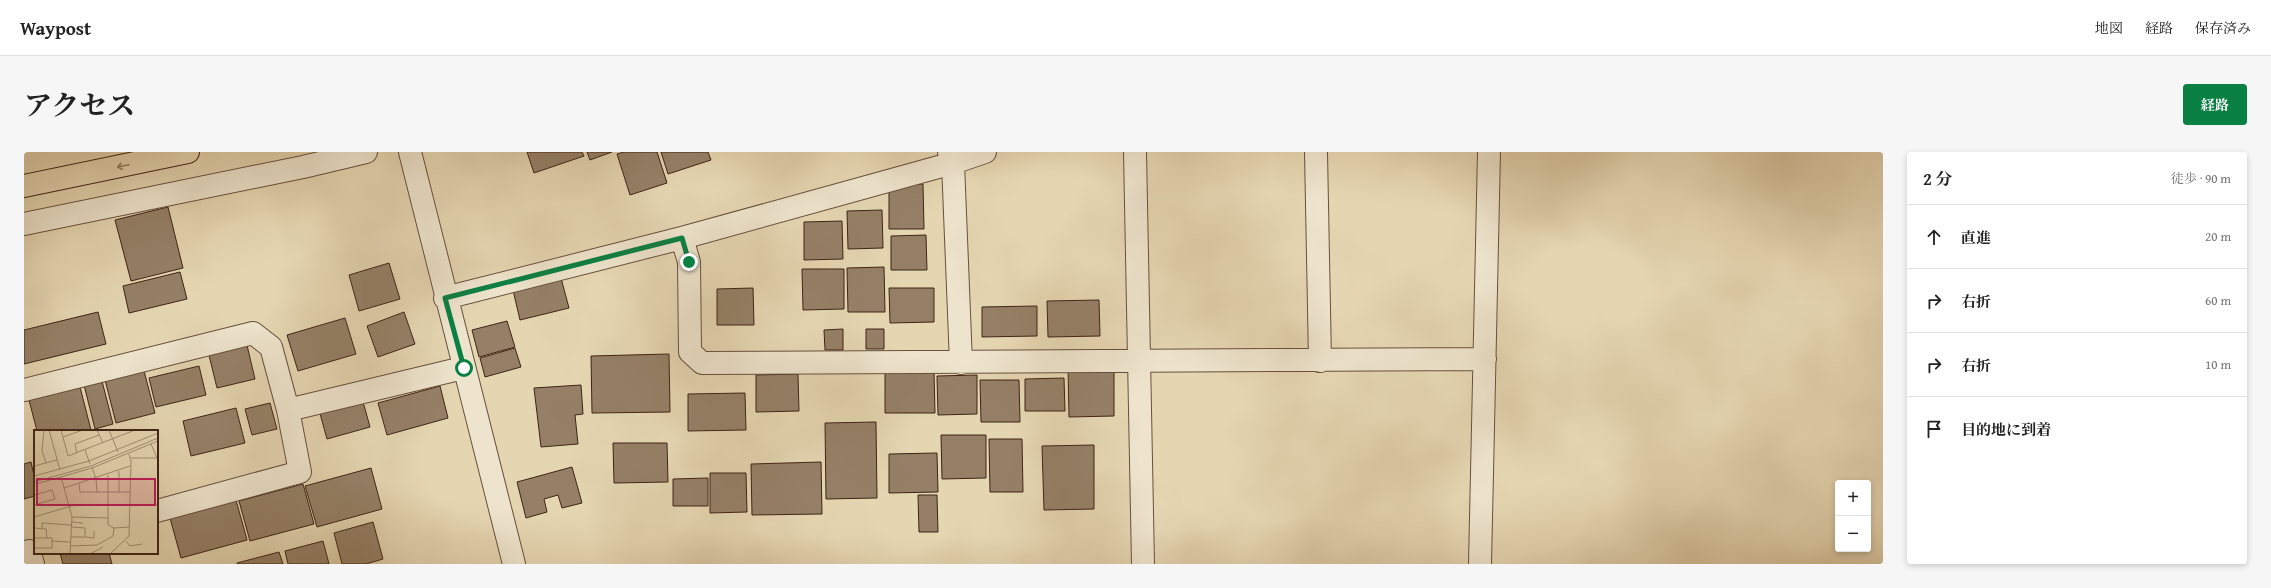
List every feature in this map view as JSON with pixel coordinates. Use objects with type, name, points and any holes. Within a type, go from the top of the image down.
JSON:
[{"type":"highway","points":[[24,186],[188,152]]},
{"type":"street","points":[[24,224],[303,167],[366,152]]},
{"type":"street","points":[[410,152],[445,298],[514,564]]},
{"type":"street","points":[[445,298],[682,238],[951,158],[985,152]]},
{"type":"street","points":[[1135,152],[1143,564]]},
{"type":"street","points":[[1316,152],[1320,360]]},
{"type":"street","points":[[1480,564],[1489,152]]},
{"type":"street","points":[[951,158],[961,363]]},
{"type":"street","points":[[682,238],[689,262],[690,352],[702,363],[961,363],[1485,359]]},
{"type":"street","points":[[24,390],[253,333],[271,347],[288,410],[300,472],[158,511]]},
{"type":"street","points":[[288,410],[464,368]]},
{"type":"building","points":[[527,152],[582,152],[584,156],[534,173]]},
{"type":"building","points":[[587,152],[612,152],[590,160]]},
{"type":"building","points":[[624,152],[657,152],[667,183],[630,195],[617,154]]},
{"type":"building","points":[[661,152],[708,152],[711,160],[668,174]]},
{"type":"building","points":[[923,184],[924,229],[889,229],[889,185]]},
{"type":"building","points":[[168,207],[183,268],[131,281],[115,220]]},
{"type":"building","points":[[882,210],[883,248],[848,249],[847,211]]},
{"type":"building","points":[[842,221],[843,259],[804,260],[804,222]]},
{"type":"building","points":[[926,235],[927,270],[891,270],[891,236]]},
{"type":"building","points":[[389,263],[400,299],[359,311],[349,275]]},
{"type":"building","points":[[884,267],[885,312],[848,312],[847,268]]},
{"type":"building","points":[[802,269],[844,269],[844,309],[803,310]]},
{"type":"building","points":[[180,272],[187,299],[129,313],[123,286]]},
{"type":"building","points":[[561,278],[569,308],[520,320],[513,290]]},
{"type":"building","points":[[753,288],[754,325],[717,325],[717,289]]},
{"type":"building","points":[[889,288],[934,288],[934,322],[890,323]]},
{"type":"building","points":[[1099,300],[1100,336],[1048,337],[1047,301]]},
{"type":"building","points":[[1037,306],[1037,336],[982,337],[982,307]]},
{"type":"building","points":[[98,312],[106,344],[24,364],[24,330]]},
{"type":"building","points":[[404,312],[415,344],[378,357],[367,326]]},
{"type":"building","points":[[345,318],[356,354],[298,371],[287,335]]},
{"type":"building","points":[[507,321],[515,347],[479,357],[472,330]]},
{"type":"building","points":[[843,329],[843,350],[825,350],[824,330]]},
{"type":"building","points":[[866,329],[884,329],[884,349],[866,349]]},
{"type":"building","points":[[246,341],[255,379],[217,388],[208,351]]},
{"type":"building","points":[[515,348],[521,367],[485,377],[480,358]]},
{"type":"building","points":[[669,354],[670,412],[592,413],[591,356]]},
{"type":"building","points":[[199,366],[206,395],[156,407],[149,378]]},
{"type":"building","points":[[143,367],[155,413],[116,423],[104,376]]},
{"type":"building","points":[[1068,367],[1114,367],[1114,416],[1069,417]]},
{"type":"building","points":[[934,372],[935,413],[885,413],[885,373]]},
{"type":"building","points":[[798,374],[799,411],[756,412],[756,375]]},
{"type":"building","points":[[977,375],[977,414],[938,415],[937,376]]},
{"type":"building","points":[[1064,378],[1065,411],[1025,411],[1025,379]]},
{"type":"building","points":[[980,380],[1019,380],[1020,422],[981,422]]},
{"type":"building","points":[[102,381],[113,424],[95,429],[84,385]]},
{"type":"building","points":[[581,385],[583,414],[575,415],[578,444],[541,447],[534,388]]},
{"type":"building","points":[[440,386],[448,418],[387,435],[378,403]]},
{"type":"building","points":[[80,387],[91,430],[37,430],[29,400]]},
{"type":"building","points":[[745,393],[746,430],[688,431],[688,394]]},
{"type":"building","points":[[362,398],[370,427],[327,439],[319,410]]},
{"type":"building","points":[[270,403],[277,429],[252,435],[245,409]]},
{"type":"building","points":[[236,408],[245,443],[191,456],[183,421]]},
{"type":"building","points":[[876,422],[877,498],[826,499],[825,423]]},
{"type":"building","points":[[941,435],[986,435],[986,478],[942,479]]},
{"type":"building","points":[[989,439],[1022,439],[1023,492],[990,492]]},
{"type":"building","points":[[613,443],[667,443],[668,482],[614,483]]},
{"type":"building","points":[[1094,445],[1094,509],[1044,510],[1042,446]]},
{"type":"building","points":[[937,453],[938,492],[889,493],[889,454]]},
{"type":"building","points":[[31,462],[34,476],[34,496],[24,499],[24,464]]},
{"type":"building","points":[[821,462],[822,514],[752,515],[751,464]]},
{"type":"building","points":[[572,467],[582,503],[562,508],[558,495],[544,499],[547,512],[526,518],[517,482]]},
{"type":"building","points":[[371,468],[382,509],[317,527],[305,486]]},
{"type":"building","points":[[710,473],[746,473],[747,512],[710,513]]},
{"type":"building","points":[[708,478],[708,506],[673,506],[673,479]]},
{"type":"building","points":[[303,484],[314,524],[250,541],[239,501]]},
{"type":"building","points":[[918,495],[937,495],[938,532],[919,532]]},
{"type":"building","points":[[236,500],[247,540],[181,558],[170,518]]},
{"type":"building","points":[[373,522],[383,559],[366,564],[342,564],[334,533]]},
{"type":"building","points":[[323,541],[329,564],[288,564],[285,551]]},
{"type":"building","points":[[279,552],[283,564],[237,564],[237,563]]},
{"type":"building","points":[[60,554],[109,554],[112,564],[63,564]]},
{"type":"route","points":[[464,368],[445,298],[682,238],[689,262]]}]
